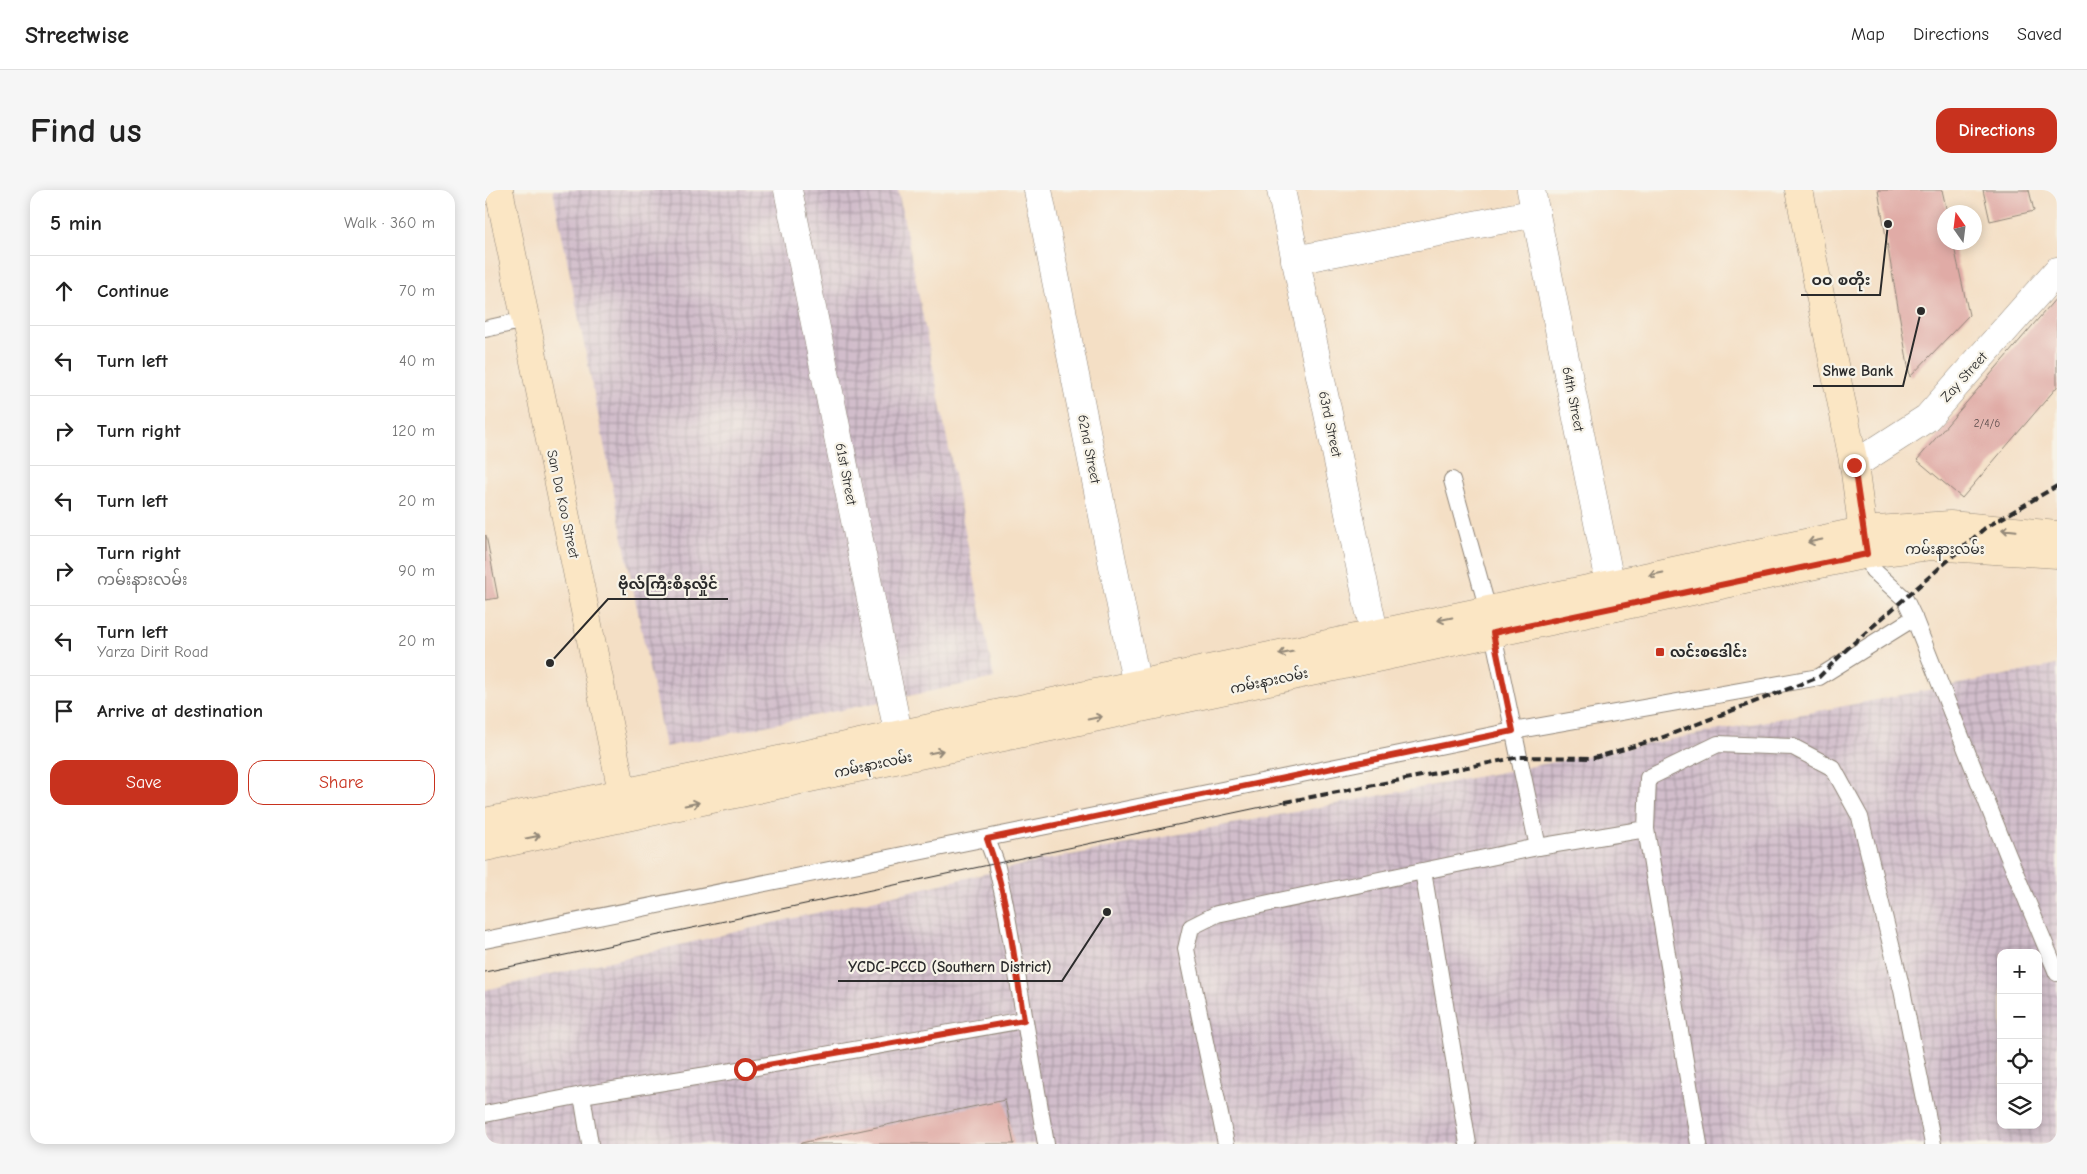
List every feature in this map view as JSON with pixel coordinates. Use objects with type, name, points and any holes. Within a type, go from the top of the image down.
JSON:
[{"type":"main road","name":"San Da Koo Street","points":[[499,190],[625,805]]},
{"type":"main road","points":[[1799,190],[1854,465],[1864,542]]},
{"type":"main road","name":"ကမ်းနားလမ်း","points":[[485,847],[625,805],[1864,542],[1950,525],[2057,535]]},
{"type":"main road","name":"ကမ်းနားလမ်း","points":[[1864,542],[2057,554]]},
{"type":"main road","name":"ကမ်းနားလမ်း","points":[[485,822],[625,805]]},
{"type":"street","name":"61st Street","points":[[788,190],[901,746]]},
{"type":"street","name":"62nd Street","points":[[1038,190],[1139,696]]},
{"type":"street","name":"63rd Street","points":[[1281,190],[1377,646]]},
{"type":"street","points":[[1295,260],[1534,202]]},
{"type":"street","name":"64th Street","points":[[1534,202],[1613,596]]},
{"type":"street","name":"Zay Street","points":[[1854,465],[1927,418],[2057,271]]},
{"type":"lane","points":[[485,329],[525,320]]},
{"type":"lane","points":[[1452,480],[1490,622],[1538,847]]},
{"type":"lane","points":[[1864,542],[1873,570],[1905,599],[1914,618],[2057,973]]},
{"type":"lane","points":[[485,940],[1513,731],[1819,677],[1914,618]]},
{"type":"lane","points":[[1699,1144],[1646,829],[1648,778],[1718,744],[1793,747],[1833,768],[1859,817],[1902,990],[1933,1144]]},
{"type":"lane","points":[[1227,1144],[1185,949],[1191,927],[1217,914],[1538,847],[1646,829]]},
{"type":"lane","points":[[987,839],[996,863],[1005,904],[1046,1144]]},
{"type":"lane","points":[[1423,870],[1468,1144]]},
{"type":"lane","points":[[485,1114],[582,1095],[745,1069],[1024,1020]]},
{"type":"lane","points":[[582,1095],[590,1144]]},
{"type":"shaded area","points":[[553,190],[898,190],[994,678],[665,747]]},
{"type":"shaded area","points":[[2057,665],[2057,1144],[485,1144],[485,990],[1040,861]]},
{"type":"building","points":[[1878,190],[1942,190],[1945,205],[1937,205],[1937,250],[1955,250],[1969,315],[1910,377]]},
{"type":"building","points":[[1983,190],[2029,190],[2034,211],[1990,221]]},
{"type":"building","points":[[2057,297],[2057,387],[1962,498],[1917,460]]},
{"type":"building","points":[[485,536],[498,598],[485,600]]},
{"type":"building","points":[[1005,1100],[1014,1144],[801,1144],[801,1143]]},
{"type":"tram line","points":[[485,972],[1285,802]]},
{"type":"railway","points":[[1285,802],[1520,757],[1594,758],[1661,738],[1819,677],[1847,649],[1985,528],[2057,486]]},
{"type":"place","name":"ဝဝ စတိုး","points":[[1888,224]]},
{"type":"place","name":"Shwe Bank","points":[[1921,311]]},
{"type":"place","name":"လင်းစဒေါင်း","points":[[1660,652]]},
{"type":"place","name":"ဗိုလ်ကြီးစိနလှိုင်","points":[[550,663]]},
{"type":"place","name":"YCDC-PCCD (Southern District)","points":[[1107,912]]},
{"type":"route","points":[[745,1069],[1024,1020],[1005,904],[996,863],[987,839],[1433,749],[1513,731],[1493,633],[1867,554],[1854,465]]}]
